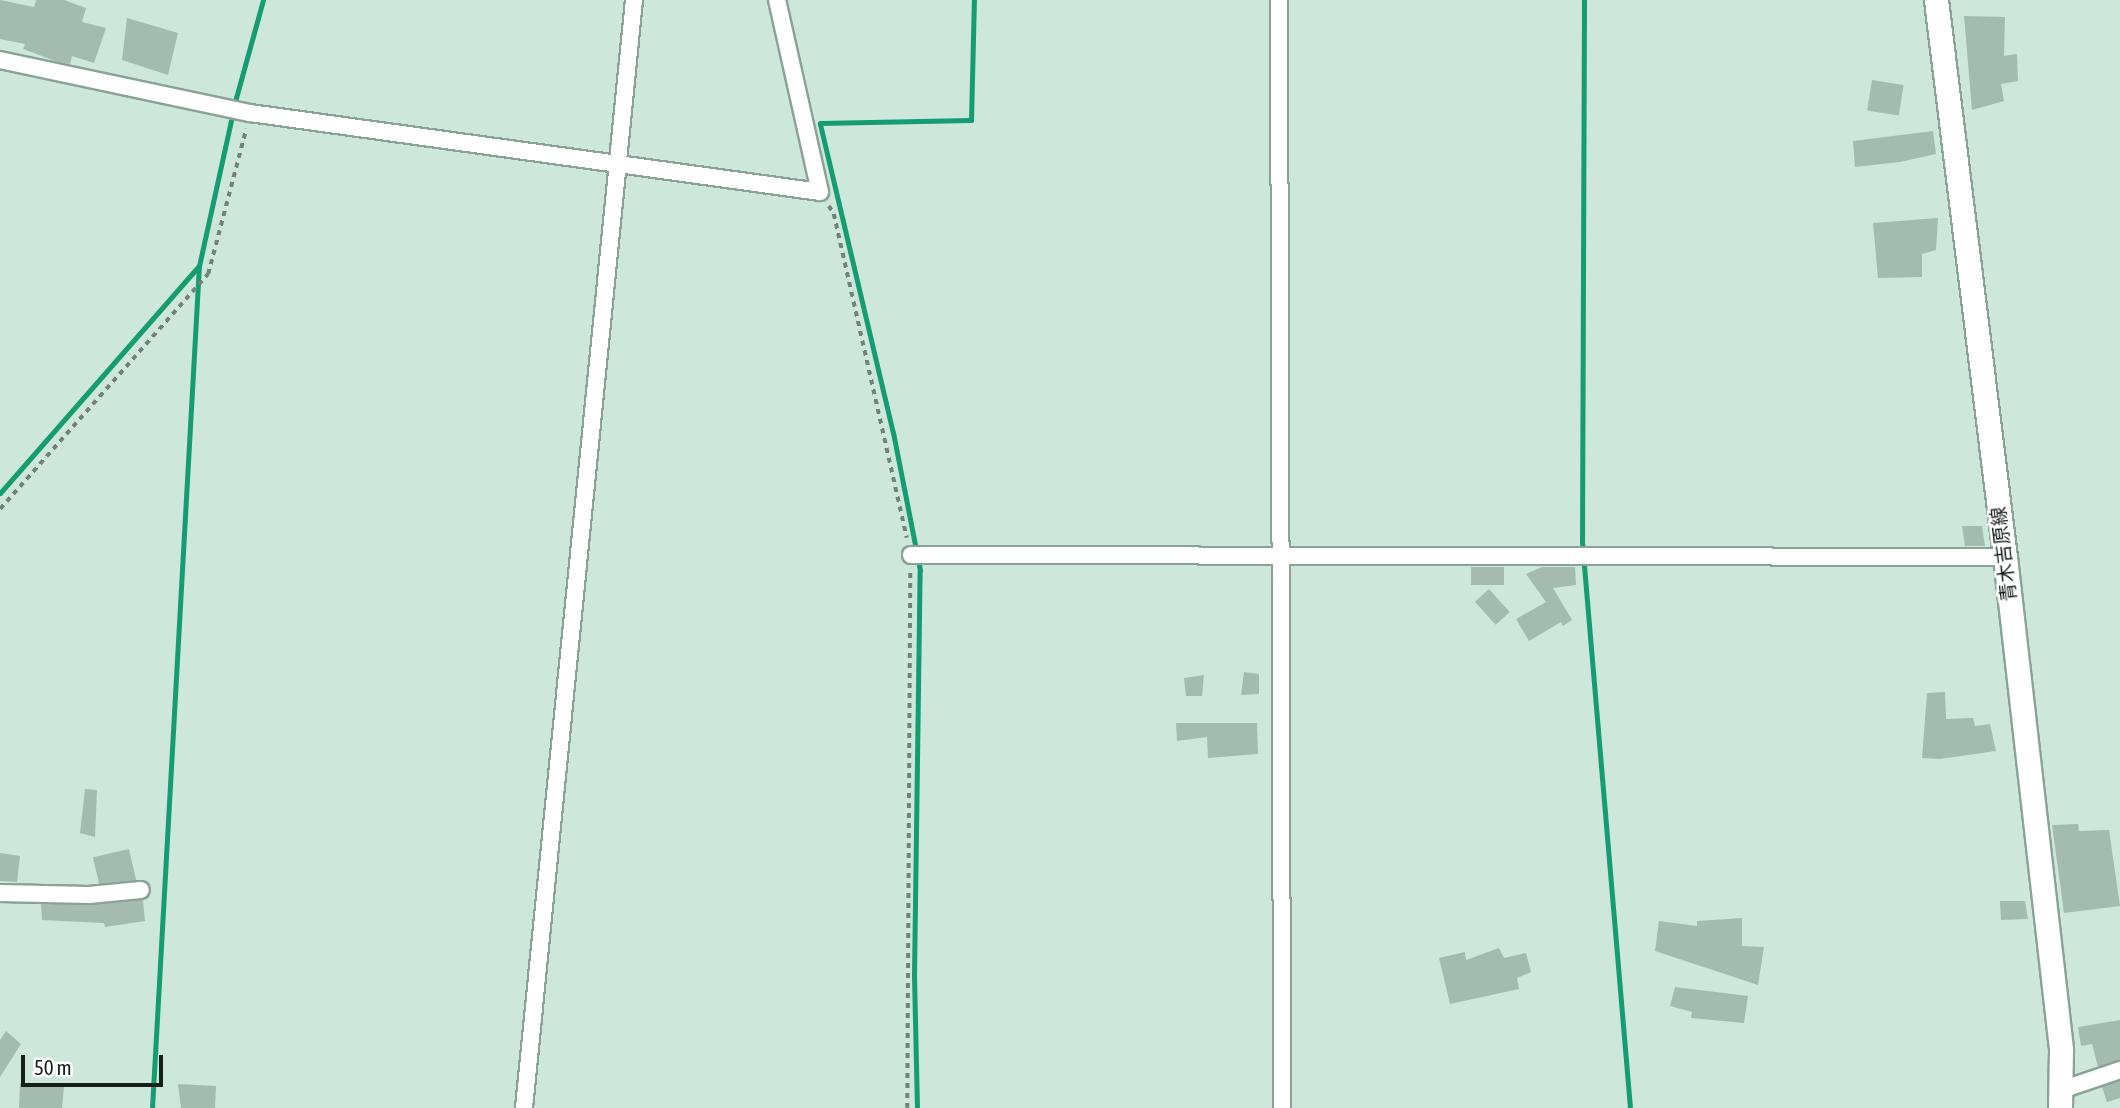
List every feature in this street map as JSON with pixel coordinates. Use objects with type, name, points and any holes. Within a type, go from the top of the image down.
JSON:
[{"type":"main road","name":"青木吉原線","points":[[1936,0],[2005,557],[2061,1050],[2061,1099]]},
{"type":"street","points":[[524,1108],[634,0]]},
{"type":"street","points":[[0,60],[250,113],[820,192],[778,0]]},
{"type":"street","points":[[1279,0],[1282,1108]]},
{"type":"street","points":[[911,555],[2005,557]]},
{"type":"street","points":[[0,893],[89,895],[141,890]]},
{"type":"street","points":[[2061,1099],[2120,1070]]},
{"type":"path","points":[[0,509],[208,274],[250,113]]},
{"type":"path","points":[[820,192],[834,214],[911,555],[907,1108]]},
{"type":"building","points":[[0,0],[34,7],[36,0],[64,0],[86,8],[82,22],[106,28],[94,63],[72,56],[70,64],[58,62],[23,49],[25,44],[0,39]]},
{"type":"building","points":[[1964,16],[2005,17],[2004,56],[2017,54],[2018,81],[2001,84],[2004,101],[1972,110]]},
{"type":"building","points":[[127,18],[178,33],[168,75],[122,60]]},
{"type":"building","points":[[1872,80],[1904,85],[1899,116],[1867,111]]},
{"type":"building","points":[[1933,131],[1936,154],[1900,162],[1855,167],[1853,141]]},
{"type":"building","points":[[1938,218],[1936,250],[1922,254],[1922,277],[1878,278],[1873,223]]},
{"type":"building","points":[[1962,526],[1982,526],[1985,546],[1965,546]]},
{"type":"building","points":[[1471,567],[1504,567],[1504,585],[1471,585]]},
{"type":"building","points":[[1542,567],[1575,567],[1576,585],[1553,588],[1572,620],[1563,626],[1561,622],[1529,641],[1516,619],[1546,602],[1526,574]]},
{"type":"building","points":[[1489,589],[1510,612],[1496,625],[1475,602]]},
{"type":"building","points":[[1244,672],[1259,674],[1259,694],[1241,695]]},
{"type":"building","points":[[1204,675],[1202,696],[1186,696],[1184,678]]},
{"type":"building","points":[[1945,692],[1946,719],[1973,718],[1975,726],[1990,724],[1996,751],[1940,759],[1922,758],[1927,693]]},
{"type":"building","points":[[1176,723],[1257,723],[1258,754],[1208,758],[1207,737],[1177,741]]},
{"type":"building","points":[[85,789],[97,790],[95,837],[80,833]]},
{"type":"building","points":[[2078,824],[2079,831],[2109,830],[2120,906],[2064,913],[2052,825]]},
{"type":"building","points":[[129,849],[136,880],[100,889],[93,857]]},
{"type":"building","points":[[0,853],[20,856],[17,882],[0,881]]},
{"type":"building","points":[[143,900],[145,921],[105,927],[104,923],[42,920],[41,904],[90,905]]},
{"type":"building","points":[[2000,901],[2025,901],[2028,919],[2001,920]]},
{"type":"building","points":[[1742,918],[1742,946],[1764,947],[1758,985],[1655,951],[1659,921],[1697,926],[1697,921]]},
{"type":"building","points":[[1499,948],[1504,958],[1526,953],[1531,972],[1517,978],[1519,989],[1450,1004],[1439,958],[1465,952],[1466,960]]},
{"type":"building","points":[[1675,987],[1748,996],[1744,1023],[1691,1018],[1692,1012],[1670,1006]]},
{"type":"building","points":[[2120,1020],[2120,1060],[2098,1067],[2092,1044],[2081,1046],[2078,1027]]},
{"type":"building","points":[[6,1031],[21,1044],[0,1077],[0,1040]]},
{"type":"building","points":[[2120,1081],[2120,1098],[2107,1102],[2102,1087]]},
{"type":"building","points":[[20,1083],[64,1087],[62,1108],[19,1108]]},
{"type":"building","points":[[178,1084],[216,1086],[215,1108],[181,1108]]},
{"type":"waterway","points":[[0,493],[199,266],[236,98],[263,0]]},
{"type":"waterway","points":[[917,1108],[914,975],[920,570],[893,433],[820,123],[971,120],[974,0]]},
{"type":"waterway","points":[[1584,0],[1582,542],[1630,1108]]},
{"type":"waterway","points":[[152,1108],[199,266]]}]
